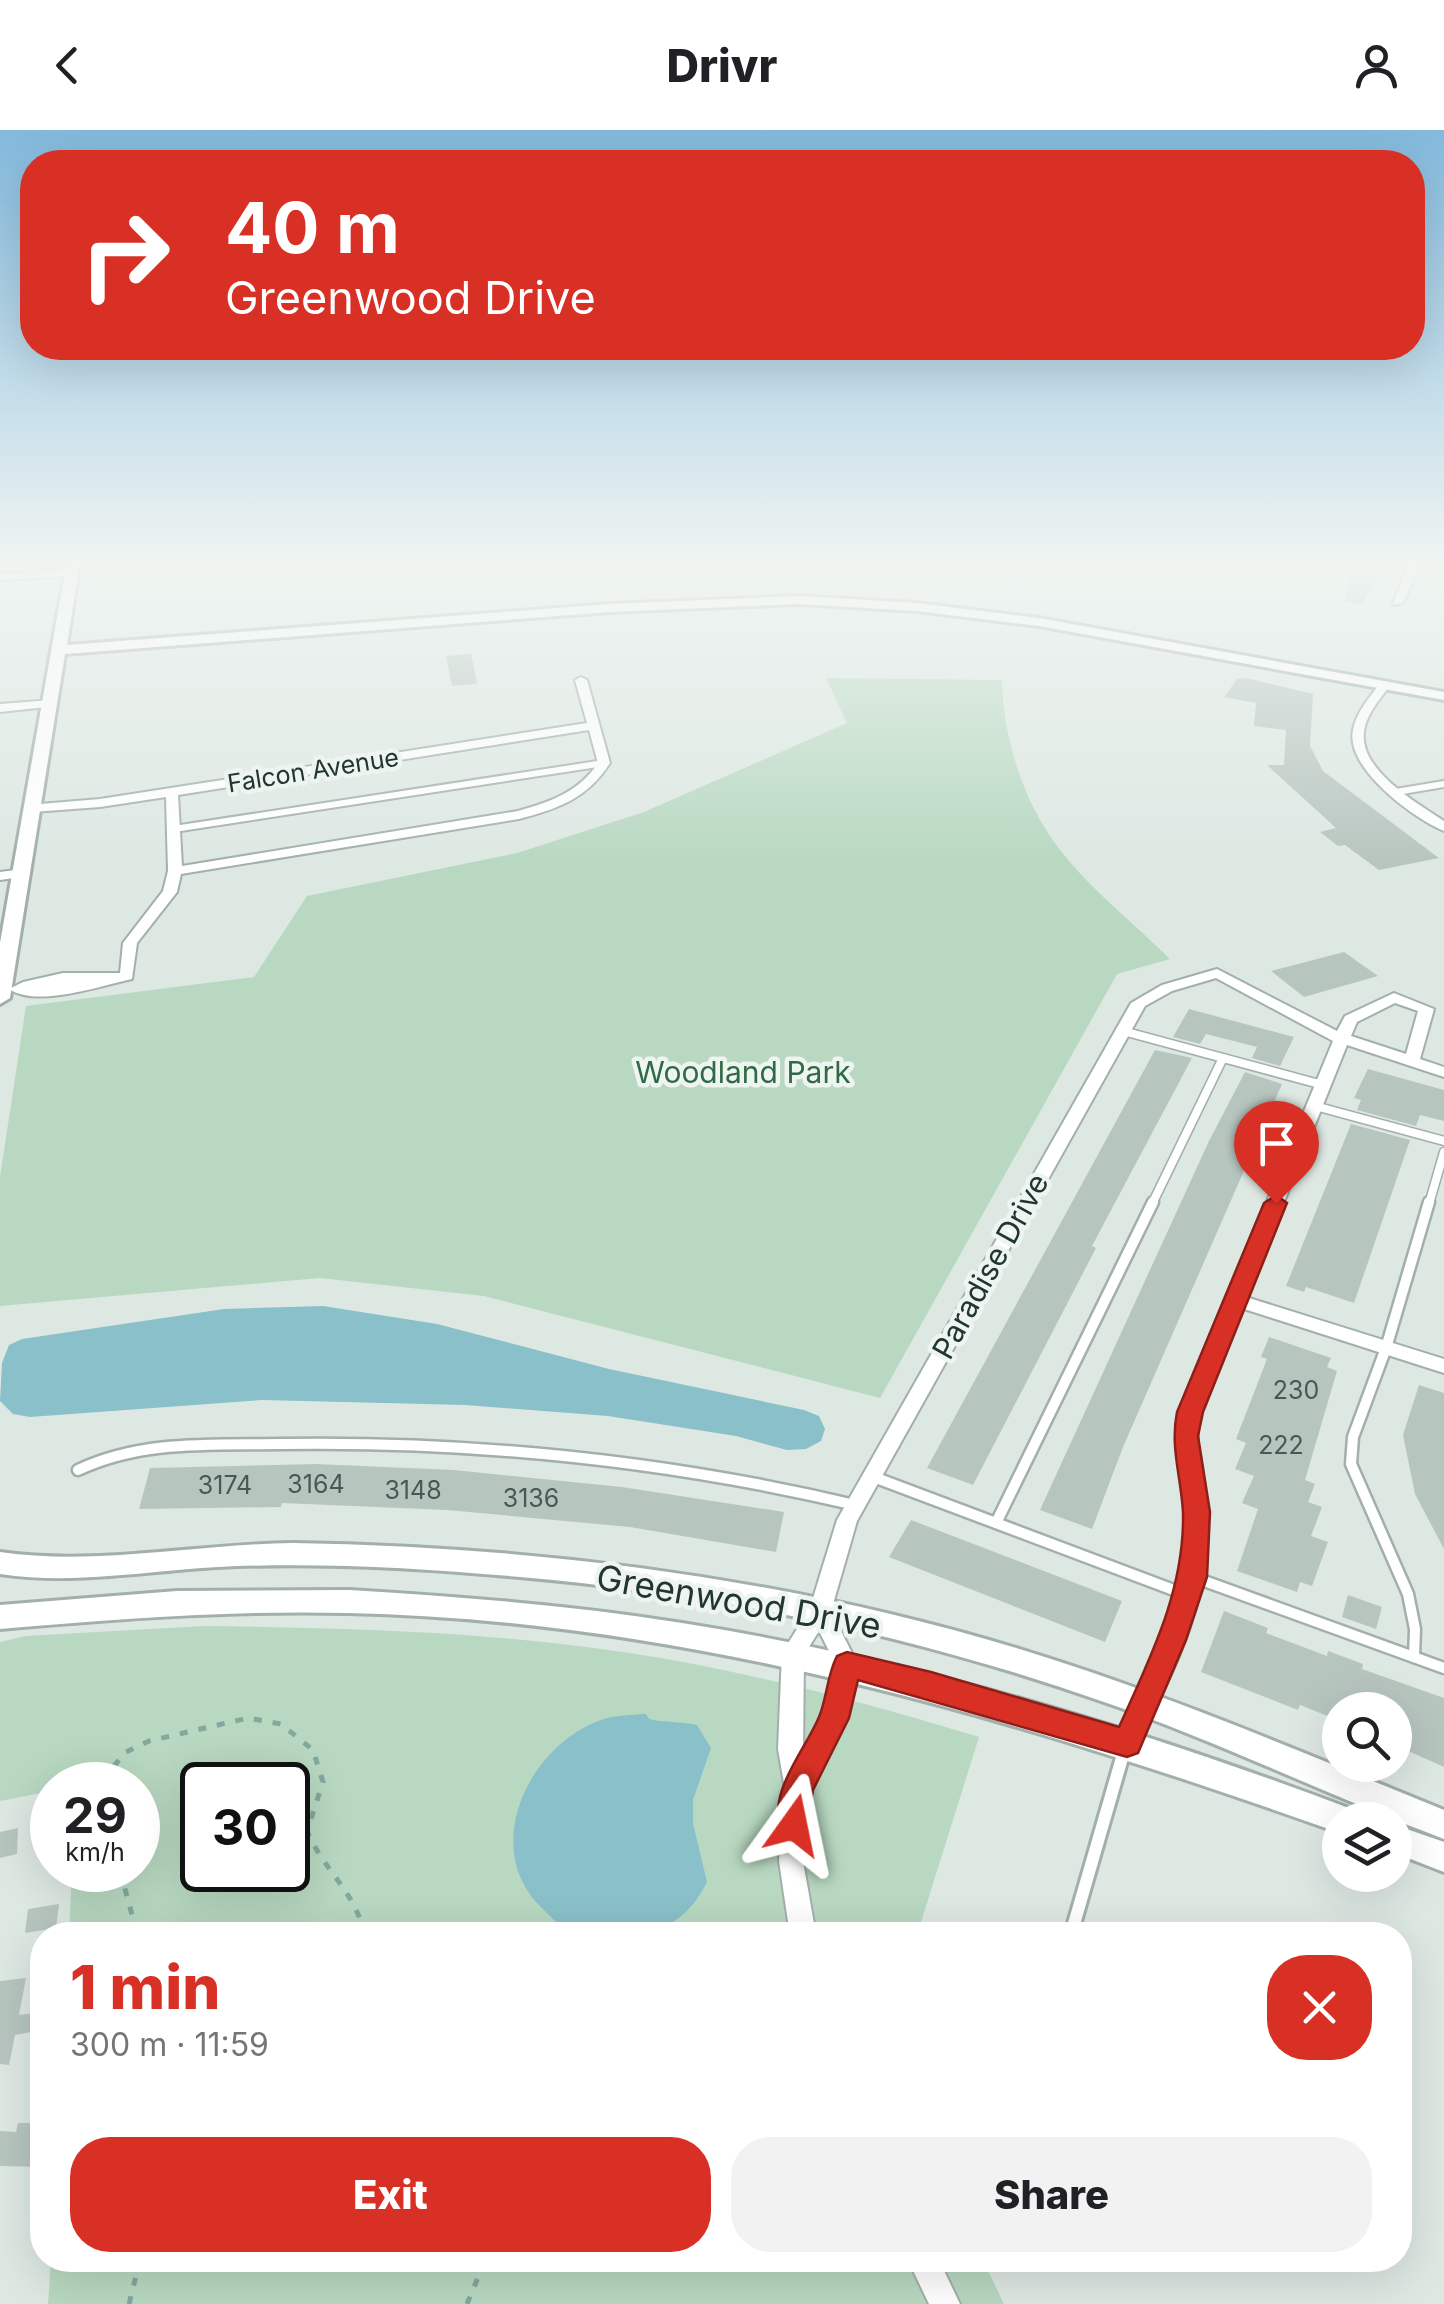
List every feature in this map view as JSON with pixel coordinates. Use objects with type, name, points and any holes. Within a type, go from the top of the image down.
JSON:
[{"type":"street","points":[[58,661],[6,993],[42,980],[127,976],[130,944],[170,892],[174,871],[172,792]]},
{"type":"street","points":[[1259,661],[1444,696]]},
{"type":"street","points":[[174,871],[519,815],[581,793],[604,764],[582,680]]},
{"type":"street","points":[[1385,684],[1359,727],[1358,746],[1367,764],[1396,792],[1444,827]]},
{"type":"street","points":[[0,708],[52,704]]},
{"type":"street","name":"Falcon Avenue","points":[[33,808],[100,804],[593,726]]},
{"type":"street","points":[[0,876],[22,873]]},
{"type":"street","name":"Paradise Drive","points":[[793,1653],[820,1611],[847,1520],[1139,1003],[1166,988],[1218,972],[1342,1039]]},
{"type":"street","points":[[1127,1743],[1190,1586],[1196,1512],[1185,1436],[1190,1412],[1350,1018],[1394,998],[1417,1004],[1426,1013],[1411,1063]]},
{"type":"street","points":[[1342,1039],[1444,1072]]},
{"type":"street","points":[[1236,1300],[1444,1366]]},
{"type":"street","name":"Greenwood Drive","points":[[0,1563],[47,1568],[240,1556],[520,1566],[702,1589],[820,1611],[1013,1662],[1144,1705],[1444,1826]]},
{"type":"street","name":"Greenwood Drive","points":[[0,1617],[136,1604],[272,1598],[375,1600],[634,1624],[793,1653],[931,1685],[1127,1743],[1322,1813]]},
{"type":"street","points":[[797,1790],[834,1718],[847,1665],[820,1611]]},
{"type":"street","points":[[793,1653],[790,1750],[797,1790],[791,1860],[800,1922]]},
{"type":"street","points":[[1412,1846],[1444,1858]]},
{"type":"street","points":[[930,2272],[945,2304]]},
{"type":"lane","points":[[174,829],[604,764]]},
{"type":"lane","points":[[1396,792],[1444,784]]},
{"type":"lane","points":[[1123,1031],[1324,1085]]},
{"type":"lane","points":[[996,1523],[1222,1058]]},
{"type":"lane","points":[[1315,1106],[1444,1142]]},
{"type":"lane","points":[[1414,1657],[1415,1630],[1408,1594],[1351,1464],[1353,1438],[1386,1348],[1444,1152]]},
{"type":"lane","points":[[78,1470],[130,1448],[354,1441],[660,1465],[855,1505]]},
{"type":"lane","points":[[872,1476],[996,1523],[1444,1668]]},
{"type":"lane","points":[[1075,1922],[1127,1743]]},
{"type":"path","points":[[117,1762],[126,1752],[150,1741],[248,1718],[281,1724],[313,1750],[323,1782],[307,1831],[322,1862],[355,1899],[363,1922]]},
{"type":"path","points":[[126,1892],[131,1922]]},
{"type":"path","points":[[129,2304],[137,2272]]},
{"type":"path","points":[[467,2304],[479,2272]]},
{"type":"green space","name":"Woodland Park","points":[[826,678],[1002,680],[1011,748],[1026,792],[1048,833],[1086,879],[1170,959],[1117,974],[880,1398],[484,1296],[320,1278],[0,1306],[0,1177],[26,1006],[254,977],[307,896],[517,853],[644,812],[847,723]]},
{"type":"green space","points":[[204,1626],[376,1630],[547,1642],[741,1674],[979,1737],[921,1922],[70,1922],[71,1892],[160,1892],[160,1762],[30,1762],[30,1795],[0,1801],[0,1642],[25,1636]]},
{"type":"green space","points":[[50,2272],[989,2272],[1004,2304],[48,2304]]},
{"type":"water","points":[[323,1306],[437,1324],[609,1369],[804,1410],[819,1416],[825,1429],[821,1441],[806,1449],[787,1450],[736,1436],[608,1416],[465,1405],[262,1400],[30,1417],[13,1414],[0,1401],[2,1363],[9,1345],[22,1339],[224,1309]]},
{"type":"water","points":[[646,1714],[649,1719],[697,1725],[711,1748],[693,1800],[693,1823],[707,1882],[692,1905],[673,1922],[558,1922],[523,1882],[514,1856],[514,1828],[521,1801],[552,1752],[575,1733],[606,1718]]},
{"type":"building","points":[[447,661],[472,661],[477,684],[452,686]]},
{"type":"building","points":[[1237,679],[1313,694],[1310,746],[1323,771],[1439,858],[1379,870],[1320,832],[1336,828],[1267,765],[1284,765],[1286,730],[1254,726],[1256,703],[1224,697]]},
{"type":"building","points":[[1344,952],[1378,976],[1304,997],[1271,971]]},
{"type":"building","points":[[1189,1009],[1294,1037],[1280,1066],[1252,1058],[1257,1047],[1206,1034],[1200,1044],[1173,1037]]},
{"type":"building","points":[[1155,1050],[1192,1058],[1092,1246],[1096,1248],[973,1485],[927,1468]]},
{"type":"building","points":[[1368,1069],[1444,1090],[1444,1121],[1420,1115],[1416,1126],[1357,1110],[1361,1100],[1354,1098]]},
{"type":"building","points":[[1245,1072],[1282,1084],[1123,1447],[1092,1529],[1040,1510],[1209,1141]]},
{"type":"building","points":[[1351,1124],[1410,1140],[1354,1303],[1306,1287],[1304,1292],[1286,1286]]},
{"type":"building","points":[[1269,1337],[1331,1358],[1327,1367],[1337,1371],[1305,1480],[1315,1484],[1308,1502],[1322,1507],[1311,1536],[1328,1542],[1312,1586],[1300,1582],[1297,1592],[1237,1571],[1258,1509],[1242,1503],[1254,1476],[1235,1469],[1246,1443],[1236,1439],[1267,1359],[1261,1357]]},
{"type":"building","points":[[1419,1385],[1444,1393],[1444,1549],[1415,1494],[1403,1435]]},
{"type":"building","points":[[316,1464],[454,1470],[622,1487],[784,1512],[776,1552],[630,1527],[447,1510],[282,1503],[281,1507],[139,1509],[150,1468]]},
{"type":"building","points":[[911,1520],[1122,1601],[1105,1642],[889,1557]]},
{"type":"building","points":[[1348,1595],[1382,1607],[1376,1629],[1342,1617]]},
{"type":"building","points":[[1224,1611],[1268,1628],[1266,1633],[1327,1656],[1328,1651],[1363,1664],[1362,1669],[1444,1698],[1444,1767],[1412,1753],[1412,1692],[1322,1692],[1322,1714],[1300,1705],[1298,1710],[1201,1672]]},
{"type":"building","points":[[18,1828],[17,1854],[0,1858],[0,1832]]},
{"type":"building","points":[[59,1904],[57,1922],[30,1922],[30,1932],[25,1933],[28,1909]]},
{"type":"building","points":[[26,1978],[19,2015],[30,2014],[30,2032],[15,2035],[9,2065],[0,2064],[0,1981]]},
{"type":"building","points":[[18,2123],[30,2123],[30,2167],[0,2166],[0,2131],[16,2132]]},
{"type":"route","points":[[794,1825],[797,1790],[834,1718],[847,1665],[931,1685],[1127,1743],[1182,1615],[1193,1577],[1198,1538],[1185,1436],[1190,1412],[1276,1203]]}]
